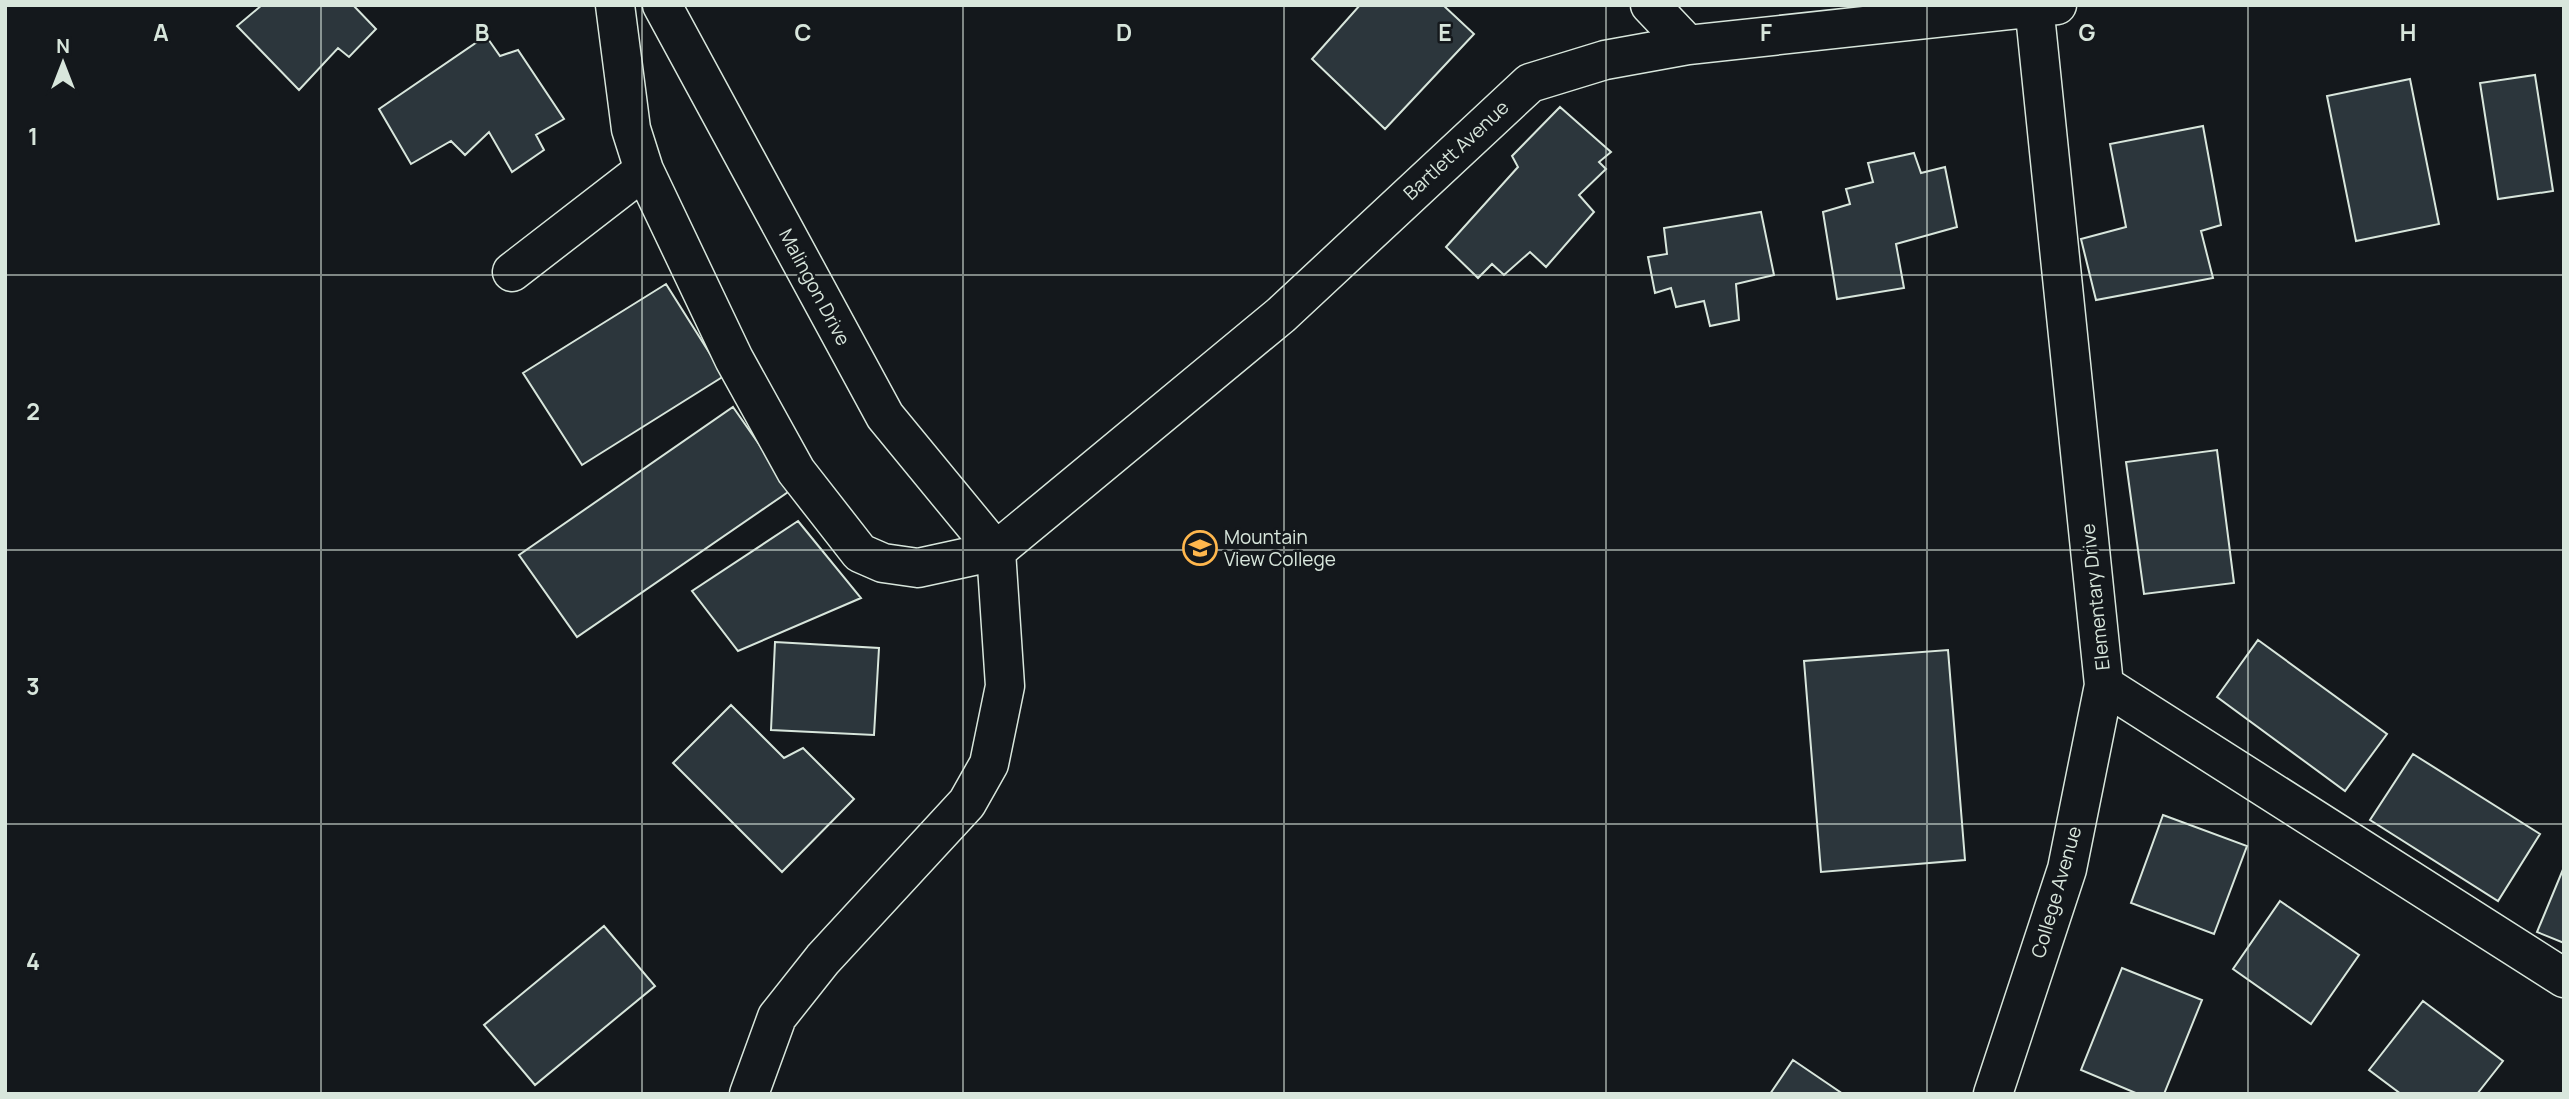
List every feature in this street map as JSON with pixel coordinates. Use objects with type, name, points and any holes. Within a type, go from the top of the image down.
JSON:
[{"type":"street","points":[[615,5],[631,129],[644,170],[734,359],[796,471],[860,554],[883,563],[918,568],[996,551],[1004,686],[989,764],[967,803],[823,959],[777,1017],[749,1094]]},
{"type":"street","name":"Malingon Drive","points":[[662,5],[885,416],[996,551]]},
{"type":"street","points":[[1650,5],[1688,45]]},
{"type":"street","name":"Bartlett Avenue","points":[[996,551],[1281,315],[1530,83],[1605,60],[1688,45],[2042,7]]},
{"type":"street","name":"Elementary Drive","points":[[2042,7],[2104,685],[2564,978]]},
{"type":"street","points":[[512,272],[644,170]]},
{"type":"street","name":"College Avenue","points":[[1993,1094],[2067,869],[2104,685]]},
{"type":"building","points":[[262,5],[353,5],[376,29],[349,57],[338,48],[299,90],[237,26]]},
{"type":"building","points":[[1360,5],[1443,5],[1474,34],[1385,129],[1312,59]]},
{"type":"building","points":[[486,36],[500,56],[518,50],[564,119],[536,135],[544,150],[512,172],[489,132],[465,155],[451,141],[411,164],[379,109]]},
{"type":"building","points":[[2535,75],[2553,191],[2498,199],[2480,83]]},
{"type":"building","points":[[2410,79],[2439,224],[2356,241],[2327,96]]},
{"type":"building","points":[[1560,107],[1611,152],[1599,162],[1606,169],[1579,195],[1594,212],[1546,267],[1530,252],[1504,275],[1492,264],[1478,278],[1446,247],[1518,167],[1512,156]]},
{"type":"building","points":[[2203,126],[2221,225],[2201,231],[2213,278],[2096,300],[2081,239],[2126,227],[2110,144]]},
{"type":"building","points":[[1914,153],[1921,173],[1945,167],[1957,227],[1896,244],[1904,288],[1837,299],[1823,212],[1850,204],[1846,189],[1873,182],[1868,163]]},
{"type":"building","points":[[1761,212],[1774,275],[1736,284],[1739,320],[1710,326],[1704,301],[1676,307],[1671,288],[1655,293],[1648,257],[1667,254],[1664,228]]},
{"type":"building","points":[[666,284],[724,376],[582,465],[523,373]]},
{"type":"building","points":[[733,407],[791,490],[577,637],[519,555]]},
{"type":"building","points":[[2217,450],[2234,583],[2144,594],[2126,462]]},
{"type":"building","points":[[798,521],[861,598],[738,651],[692,591]]},
{"type":"building","points":[[2258,640],[2387,734],[2345,791],[2217,697]]},
{"type":"building","points":[[775,642],[879,648],[874,735],[771,730]]},
{"type":"building","points":[[1948,650],[1965,860],[1821,872],[1804,661]]},
{"type":"building","points":[[731,705],[784,758],[803,748],[854,799],[782,872],[673,763]]},
{"type":"building","points":[[2413,754],[2540,834],[2498,901],[2370,820]]},
{"type":"building","points":[[2163,815],[2247,846],[2214,934],[2131,903]]},
{"type":"building","points":[[2564,867],[2564,943],[2537,932]]},
{"type":"building","points":[[2280,901],[2359,955],[2311,1024],[2233,969]]},
{"type":"building","points":[[604,926],[655,986],[535,1085],[484,1025]]},
{"type":"building","points":[[2122,968],[2202,1000],[2164,1094],[2138,1094],[2081,1070]]},
{"type":"building","points":[[2423,1001],[2503,1061],[2477,1094],[2401,1094],[2369,1070]]},
{"type":"building","points":[[1793,1060],[1843,1094],[1770,1094]]},
{"type":"place","name":"Mountain View College","points":[[1200,548]]}]
